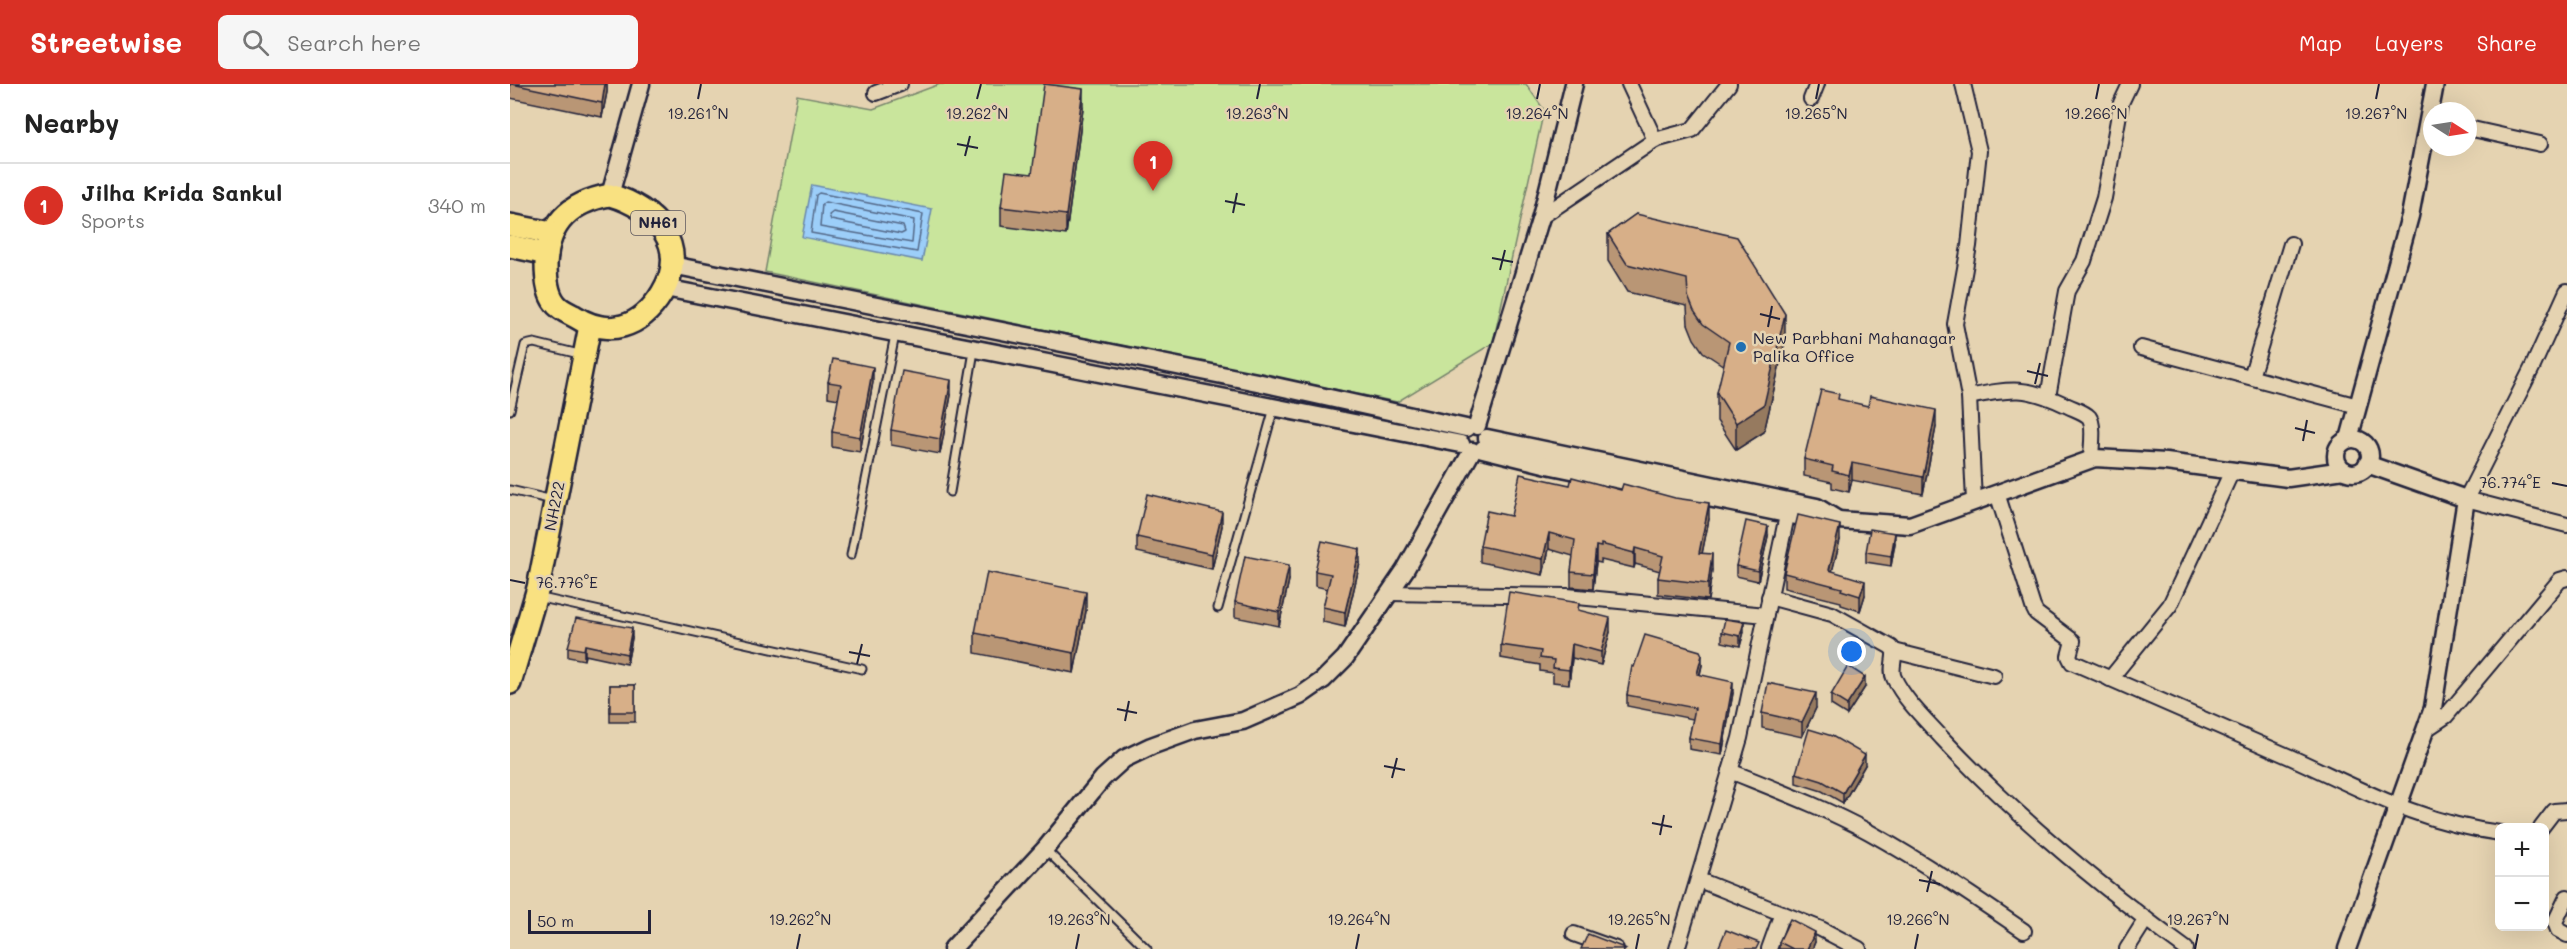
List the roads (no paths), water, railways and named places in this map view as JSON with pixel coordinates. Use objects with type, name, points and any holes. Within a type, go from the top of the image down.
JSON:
[{"type":"highway","points":[[590,326],[555,304],[546,280],[547,254],[552,233],[562,218],[588,199],[610,195]]},
{"type":"highway","name":"NH61","points":[[590,326],[612,329],[632,323],[656,303],[665,288],[672,265],[672,252],[663,228],[650,213],[629,200],[610,195]]},
{"type":"highway","points":[[510,225],[552,233]]},
{"type":"highway","points":[[510,246],[547,254]]},
{"type":"highway","name":"NH222","points":[[510,683],[536,596],[590,326]]},
{"type":"street","points":[[610,195],[641,84]]},
{"type":"street","points":[[876,93],[900,84]]},
{"type":"street","points":[[952,949],[1045,849],[1103,778],[1124,759],[1150,746],[1196,730],[1243,721],[1300,696],[1323,680],[1346,658],[1389,593],[1474,439],[1541,217],[1574,84]]},
{"type":"street","points":[[1629,84],[1655,140]]},
{"type":"street","points":[[1541,217],[1655,140],[1692,130],[1729,84]]},
{"type":"street","points":[[1811,99],[1817,84]]},
{"type":"street","points":[[1963,84],[1979,151],[1969,246],[1955,324],[1969,397],[1974,501]]},
{"type":"street","points":[[2048,396],[2067,291],[2084,261],[2104,198],[2121,104],[2130,84]]},
{"type":"street","points":[[2433,102],[2436,84]]},
{"type":"street","points":[[2477,131],[2540,144]]},
{"type":"street","points":[[2349,439],[2410,216],[2423,154]]},
{"type":"street","points":[[2250,376],[2291,244]]},
{"type":"street","points":[[672,265],[1257,382],[1474,439],[1788,508],[1821,509],[1838,520],[1910,525],[2091,459],[2166,462],[2288,478],[2344,470],[2357,472],[2367,464],[2369,452],[2366,446],[2355,439],[2343,442],[2336,453],[2339,466],[2344,470]]},
{"type":"street","points":[[665,288],[957,348],[1274,408],[1474,439]]},
{"type":"street","points":[[2347,949],[2433,708],[2466,499],[2533,366],[2567,291]]},
{"type":"street","points":[[957,348],[962,324]]},
{"type":"street","points":[[2142,348],[2358,405]]},
{"type":"street","points":[[1969,397],[2013,388],[2048,396],[2090,418],[2091,459]]},
{"type":"street","points":[[2367,464],[2466,499],[2567,525]]},
{"type":"street","points":[[2110,679],[2170,605],[2232,471]]},
{"type":"street","points":[[1997,493],[2036,613],[2073,641],[2069,656],[2072,662],[2291,758],[2397,808],[2464,827],[2495,832]]},
{"type":"street","points":[[1677,949],[1731,771],[1788,508]]},
{"type":"street","points":[[2425,730],[2446,716],[2560,580],[2567,578]]},
{"type":"street","points":[[1389,593],[1567,596],[1766,615]]},
{"type":"street","points":[[1769,597],[1832,614],[1894,651],[1994,676]]},
{"type":"street","points":[[1894,651],[1893,676],[1909,702],[1957,754],[2017,812],[2146,920],[2186,949]]},
{"type":"street","points":[[1731,771],[1807,802],[1868,831],[1934,869],[2024,931]]},
{"type":"street","points":[[2545,823],[2554,811],[2567,810]]},
{"type":"street","points":[[1699,880],[1821,929],[1859,949]]},
{"type":"street","points":[[2567,897],[2554,922],[2558,930],[2567,935]]},
{"type":"street","points":[[1769,949],[1782,913]]},
{"type":"street","points":[[2127,949],[2146,920]]},
{"type":"street","points":[[1574,934],[1616,949]]},
{"type":"lane","points":[[851,555],[895,335]]},
{"type":"lane","points":[[510,410],[525,345],[534,343],[584,355]]},
{"type":"lane","points":[[950,492],[974,351]]},
{"type":"lane","points":[[1218,608],[1274,408]]},
{"type":"lane","points":[[510,490],[555,500]]},
{"type":"lane","points":[[536,596],[862,669]]},
{"type":"lane","points":[[1045,849],[1147,949]]},
{"type":"water","points":[[812,185],[932,209],[922,261],[802,237]]},
{"type":"place","name":"Jilha Krida Sankul","points":[[1153,191]]},
{"type":"place","name":"New Parbhani Mahanagar Palika Office","points":[[1741,347]]}]
